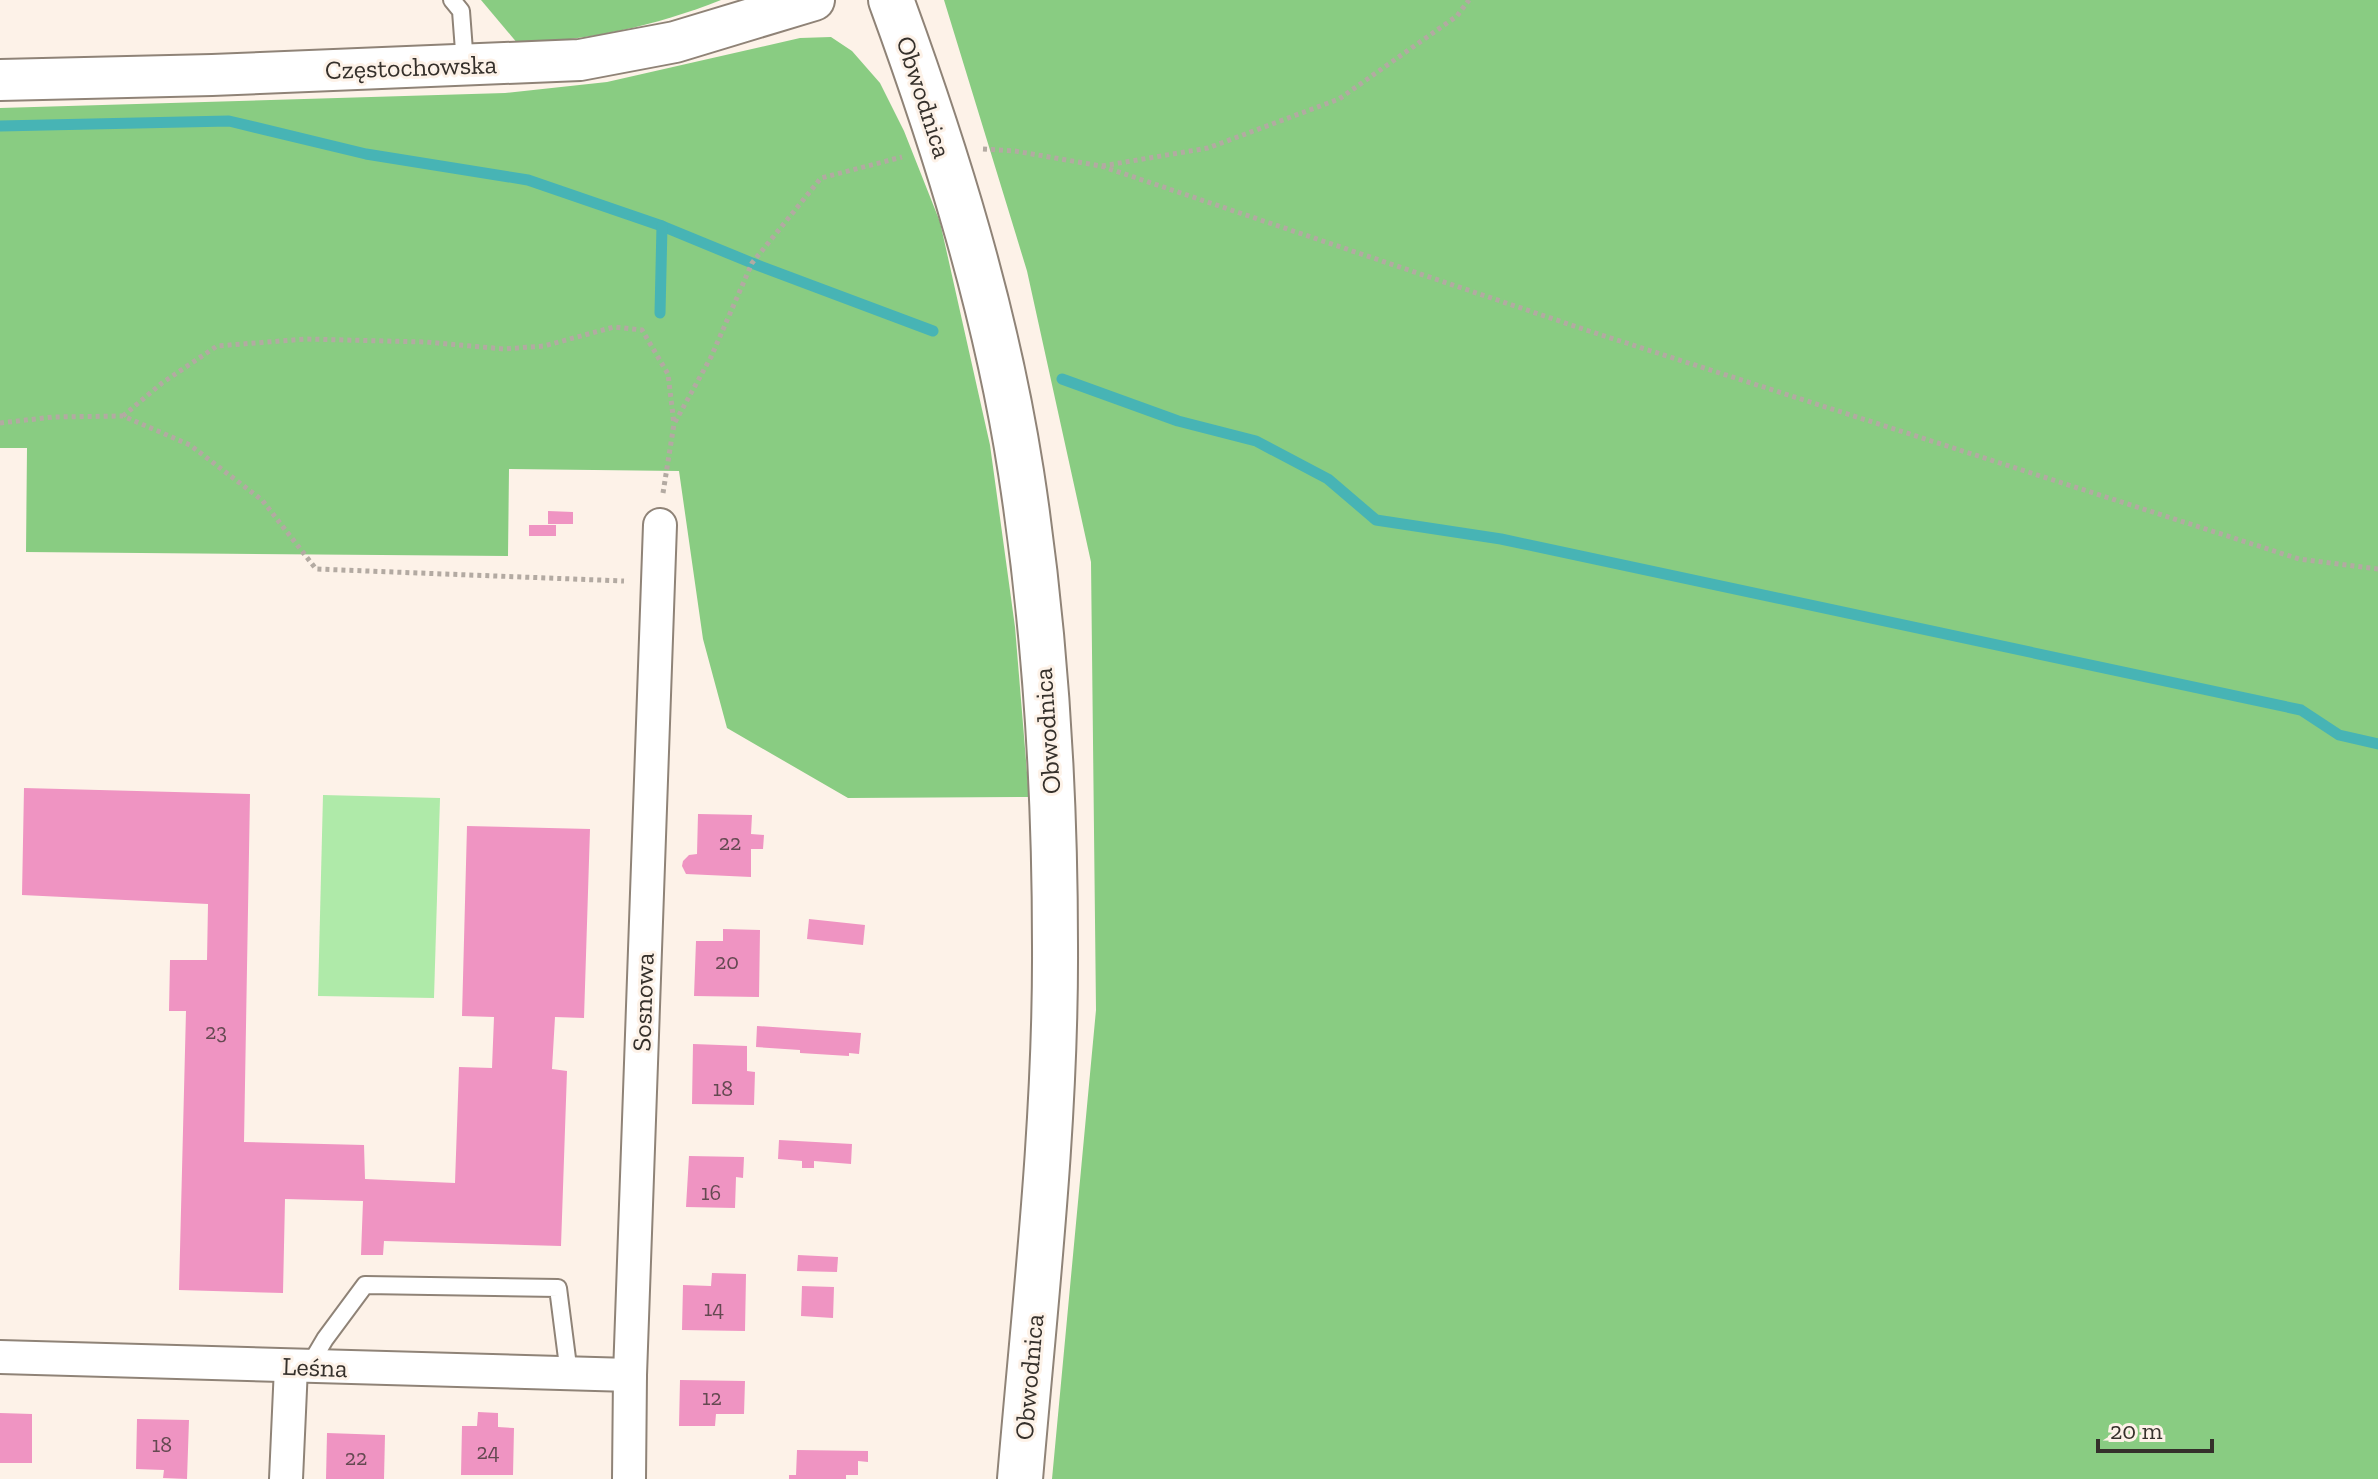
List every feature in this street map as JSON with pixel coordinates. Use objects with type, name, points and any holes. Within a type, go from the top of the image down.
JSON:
[{"type":"main road","name":"Obwodnica","points":[[891,0],[940,147],[986,304],[1021,472],[1040,626],[1052,779],[1055,948],[1050,1117],[1020,1479]]},
{"type":"street","name":"Częstochowska","points":[[0,80],[580,60],[675,42],[814,0]]},
{"type":"street","name":"Sosnowa","points":[[629,1479],[660,525]]},
{"type":"street","name":"Leśna","points":[[0,1357],[630,1375]]},
{"type":"street","points":[[286,1479],[300,1367]]},
{"type":"lane","points":[[452,0],[461,11],[465,64]]},
{"type":"lane","points":[[300,1367],[365,1285],[558,1288],[569,1374]]},
{"type":"path","points":[[1101,166],[1208,148],[1339,99],[1457,16],[1469,0]]},
{"type":"path","points":[[660,525],[665,470],[674,424],[711,357],[752,263],[821,178],[940,147],[1015,151],[1101,166],[1589,331],[2299,559],[2378,569]]},
{"type":"path","points":[[123,416],[162,383],[217,346],[306,339],[426,342],[504,349],[544,346],[614,327],[642,330],[668,374],[674,424]]},
{"type":"path","points":[[0,423],[53,417],[123,416],[190,445],[262,500],[316,569],[658,582]]},
{"type":"green space","points":[[481,0],[721,0],[621,30],[518,44]]},
{"type":"green space","points":[[944,0],[2378,0],[2378,1479],[1052,1479],[1096,1010],[1091,562],[1027,271]]},
{"type":"green space","points":[[831,37],[852,51],[880,83],[904,131],[940,222],[990,445],[1015,627],[1029,797],[848,798],[727,728],[703,639],[679,471],[509,469],[508,556],[26,552],[27,448],[0,448],[0,108],[505,93],[607,82],[800,38]]},
{"type":"green space","points":[[323,795],[440,798],[434,998],[318,996]]},
{"type":"building","points":[[548,511],[573,512],[573,524],[548,524]]},
{"type":"building","points":[[529,525],[556,525],[556,536],[529,536]]},
{"type":"building","points":[[24,788],[250,794],[244,1142],[364,1145],[365,1179],[455,1183],[459,1067],[492,1068],[494,1017],[462,1016],[467,826],[590,829],[584,1018],[555,1017],[552,1069],[567,1071],[561,1246],[384,1241],[383,1255],[361,1255],[363,1201],[285,1199],[283,1293],[179,1290],[186,1011],[169,1011],[170,960],[207,960],[208,904],[22,895]]},
{"type":"building","points":[[698,814],[752,815],[751,834],[764,835],[763,849],[751,849],[751,877],[686,874],[683,861],[689,855],[697,854]]},
{"type":"building","points":[[809,919],[865,925],[863,945],[807,939]]},
{"type":"building","points":[[723,929],[760,930],[759,997],[694,996],[696,941],[723,941]]},
{"type":"building","points":[[757,1026],[861,1033],[859,1054],[800,1053],[800,1050],[756,1047]]},
{"type":"building","points":[[693,1044],[747,1046],[747,1071],[755,1072],[754,1105],[692,1104]]},
{"type":"building","points":[[779,1140],[852,1144],[851,1164],[814,1161],[814,1168],[802,1168],[802,1161],[778,1159]]},
{"type":"building","points":[[689,1156],[744,1157],[743,1178],[736,1177],[735,1208],[686,1207]]},
{"type":"building","points":[[798,1255],[838,1257],[837,1272],[797,1271]]},
{"type":"building","points":[[712,1273],[746,1274],[745,1331],[682,1330],[683,1285],[711,1286]]},
{"type":"building","points":[[802,1286],[834,1287],[833,1318],[801,1316]]},
{"type":"building","points":[[680,1380],[745,1381],[744,1414],[716,1414],[715,1426],[679,1426]]},
{"type":"building","points":[[478,1412],[498,1413],[498,1427],[514,1428],[513,1475],[461,1475],[462,1426],[477,1426]]},
{"type":"building","points":[[0,1413],[32,1414],[32,1463],[0,1463]]},
{"type":"building","points":[[137,1419],[189,1420],[187,1479],[163,1478],[164,1470],[136,1469]]},
{"type":"building","points":[[327,1433],[385,1435],[384,1479],[326,1479]]},
{"type":"building","points":[[797,1450],[868,1451],[868,1462],[858,1461],[858,1475],[846,1475],[846,1479],[789,1479],[789,1475],[796,1475]]},
{"type":"waterway","points":[[0,126],[229,121],[366,154],[528,180],[662,226],[933,331]]},
{"type":"waterway","points":[[660,313],[662,226]]},
{"type":"waterway","points":[[1062,379],[1178,421],[1256,441],[1328,479],[1376,520],[1501,539],[2301,710],[2339,735],[2378,744]]}]
